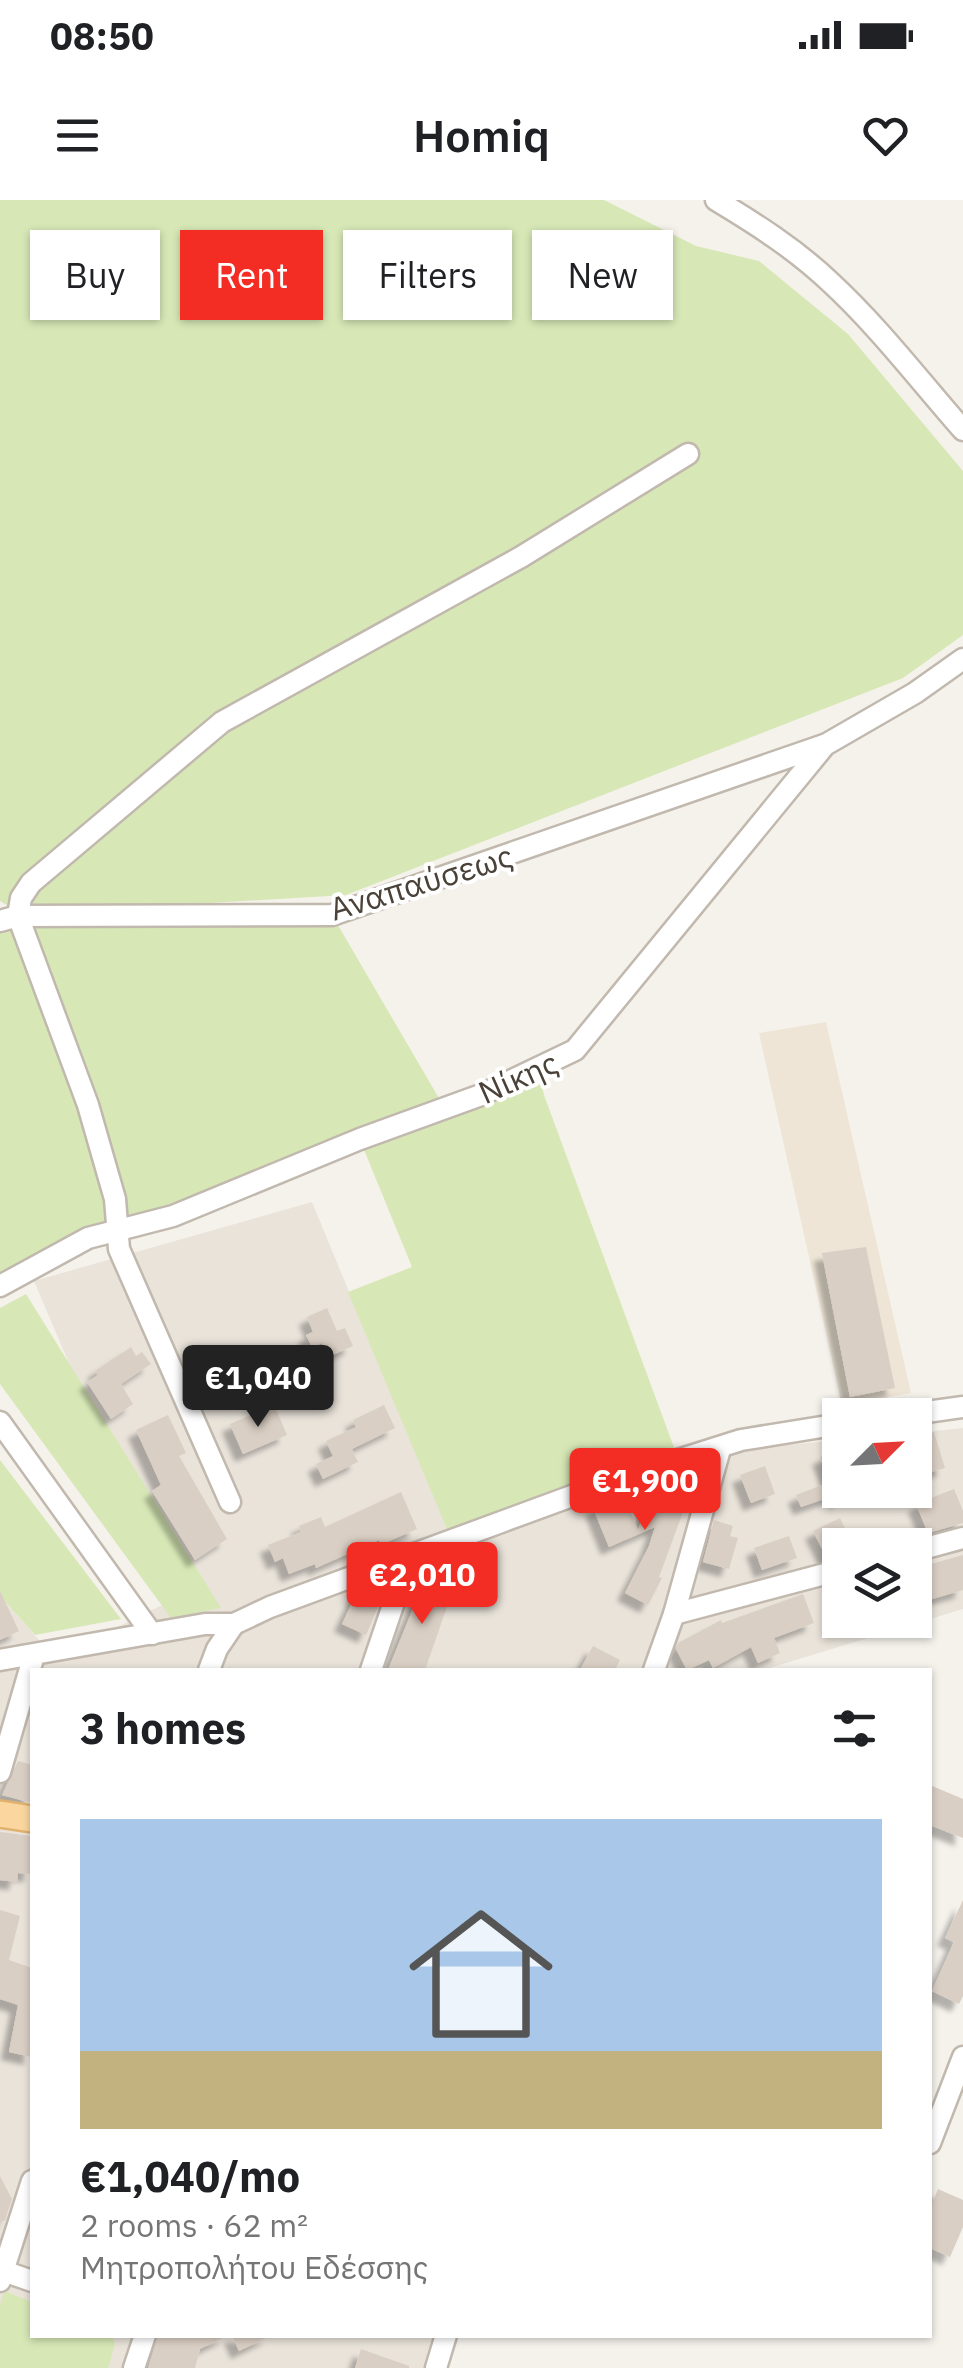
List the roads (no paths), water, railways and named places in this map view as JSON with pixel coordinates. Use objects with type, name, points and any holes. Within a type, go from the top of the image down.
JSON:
[{"type":"main road","points":[[0,1814],[30,1819]]},
{"type":"street","points":[[716,200],[760,226],[828,279],[862,312],[963,430]]},
{"type":"street","points":[[230,1502],[119,1248],[115,1199],[88,1106],[9,919],[30,883],[222,722],[520,556],[688,454]]},
{"type":"street","name":"Νίκης","points":[[0,1286],[88,1238],[173,1216],[481,1095],[575,1050],[825,745],[915,693],[963,659]]},
{"type":"street","name":"Αναπαύσεως","points":[[9,919],[332,915],[825,745]]},
{"type":"street","points":[[932,1411],[963,1407]]},
{"type":"street","points":[[0,1422],[152,1634]]},
{"type":"street","points":[[0,1660],[205,1624],[234,1624],[270,1607],[618,1480],[750,1438],[822,1427]]},
{"type":"street","points":[[655,1668],[674,1614],[720,1448]]},
{"type":"street","points":[[932,1546],[963,1538]]},
{"type":"street","points":[[372,1668],[410,1555]]},
{"type":"street","points":[[674,1614],[822,1575]]},
{"type":"street","points":[[210,1668],[234,1624]]},
{"type":"street","points":[[30,1668],[34,1655]]},
{"type":"street","points":[[0,1772],[30,1669]]},
{"type":"street","points":[[932,2138],[963,2057]]},
{"type":"street","points":[[30,2188],[1,2272],[30,2280]]},
{"type":"street","points":[[134,2368],[144,2338]]},
{"type":"street","points":[[436,2368],[445,2338]]}]
